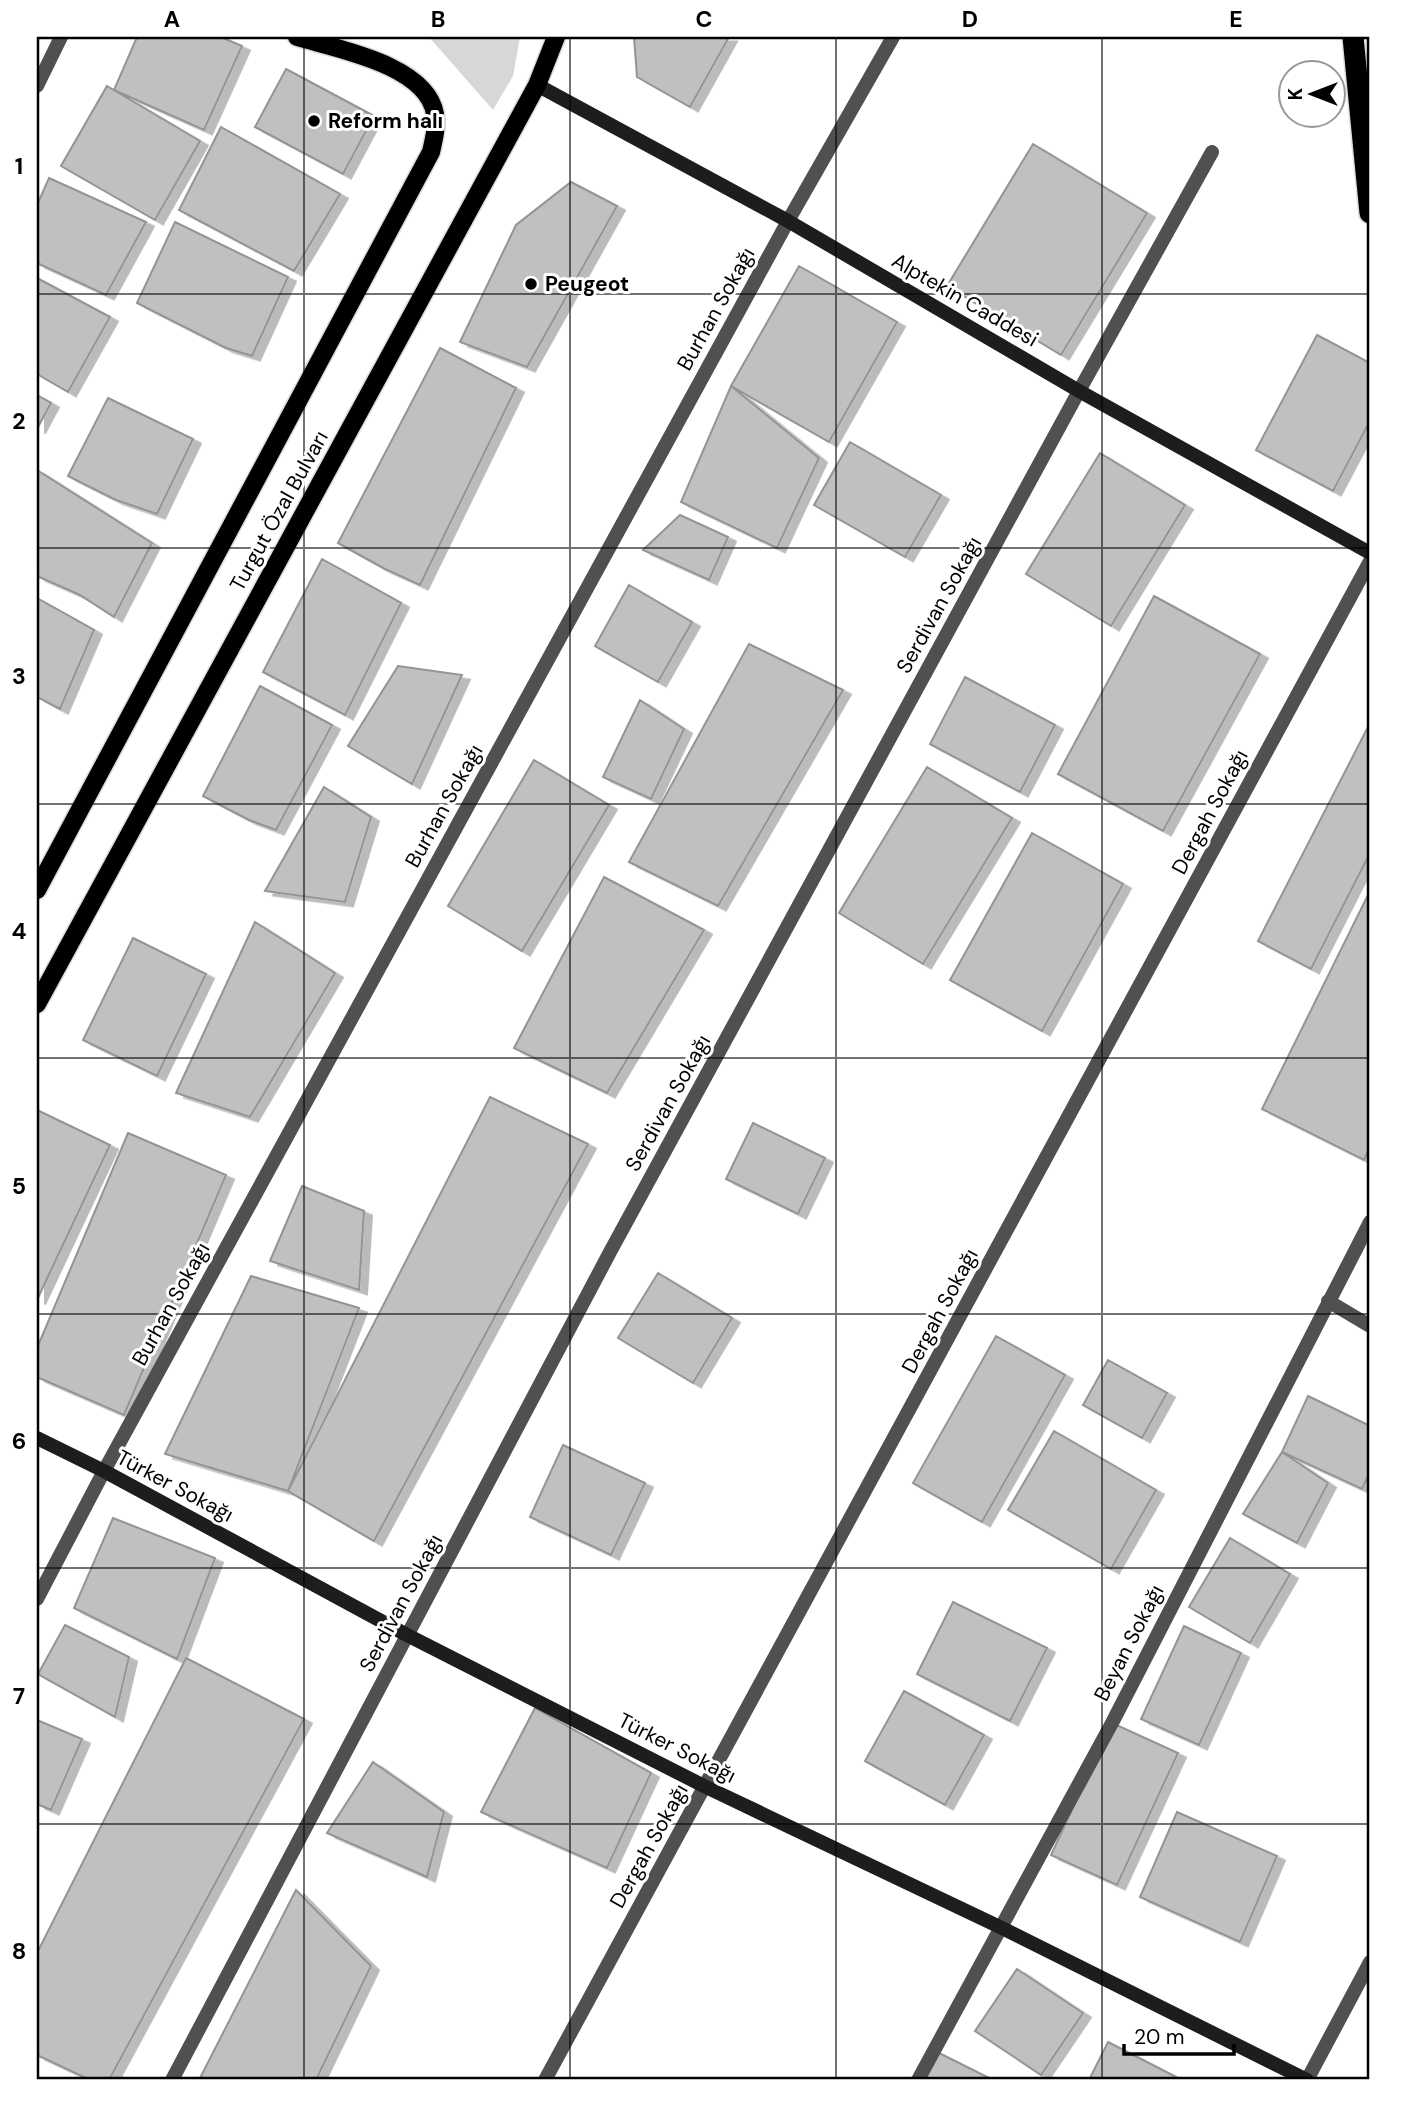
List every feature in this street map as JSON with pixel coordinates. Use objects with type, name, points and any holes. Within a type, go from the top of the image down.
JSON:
[{"type":"highway","points":[[1353,37],[1370,213]]},
{"type":"main road","name":"Turgut Özal Bulvarı","points":[[37,890],[430,152],[436,130],[435,111],[428,95],[414,81],[395,68],[297,37]]},
{"type":"main road","name":"Turgut Özal Bulvarı","points":[[37,1004],[537,85],[556,37]]},
{"type":"street","points":[[37,86],[61,37]]},
{"type":"street","name":"Burhan Sokağı","points":[[37,1599],[104,1471],[788,221],[893,37]]},
{"type":"street","name":"Alptekin Caddesi","points":[[537,85],[788,221],[1079,391],[1370,553]]},
{"type":"street","name":"Serdivan Sokağı","points":[[172,2080],[610,1252],[1212,152]]},
{"type":"street","name":"Dergah Sokağı","points":[[545,2080],[1370,561]]},
{"type":"street","name":"Beyan Sokağı","points":[[918,2080],[1118,1711],[1370,1222]]},
{"type":"street","points":[[1328,1301],[1370,1326]]},
{"type":"street","name":"Türker Sokağı","points":[[37,1438],[104,1471],[407,1635],[706,1787],[1002,1928],[1307,2080]]},
{"type":"street","points":[[1307,2080],[1370,1962]]},
{"type":"shaded area","points":[[429,37],[520,37],[513,76],[493,110]]},
{"type":"building","points":[[137,37],[221,37],[242,46],[204,130],[114,90]]},
{"type":"building","points":[[634,37],[729,37],[690,107],[637,77]]},
{"type":"building","name":"Reform halı","points":[[286,69],[374,116],[343,174],[255,127]]},
{"type":"building","points":[[107,86],[200,141],[155,220],[61,166]]},
{"type":"building","points":[[221,127],[340,194],[294,271],[179,210]]},
{"type":"building","points":[[1033,144],[1147,213],[1061,355],[947,286]]},
{"type":"building","points":[[49,178],[146,222],[106,295],[37,263],[37,205]]},
{"type":"building","name":"Peugeot","points":[[571,182],[617,206],[527,367],[460,342],[516,225]]},
{"type":"building","points":[[175,222],[288,277],[252,356],[226,348],[137,303]]},
{"type":"building","points":[[799,266],[897,322],[829,442],[731,386]]},
{"type":"building","points":[[37,278],[110,317],[68,392],[37,374]]},
{"type":"building","points":[[1317,335],[1370,363],[1370,421],[1333,491],[1256,450]]},
{"type":"building","points":[[440,348],[516,388],[420,585],[338,543]]},
{"type":"building","points":[[731,386],[819,458],[777,548],[681,502]]},
{"type":"building","points":[[37,395],[51,403],[37,429]]},
{"type":"building","points":[[108,398],[193,439],[157,514],[116,500],[68,476]]},
{"type":"building","points":[[850,442],[941,495],[905,557],[814,505]]},
{"type":"building","points":[[1100,453],[1185,505],[1111,626],[1026,574]]},
{"type":"building","points":[[37,470],[152,543],[114,617],[80,595],[37,576]]},
{"type":"building","points":[[680,515],[728,537],[709,580],[643,550]]},
{"type":"building","points":[[322,559],[401,603],[345,715],[263,672]]},
{"type":"building","points":[[629,585],[692,622],[658,682],[595,646]]},
{"type":"building","points":[[1154,596],[1260,654],[1163,831],[1058,774]]},
{"type":"building","points":[[37,598],[94,630],[60,709],[37,697]]},
{"type":"building","points":[[749,644],[843,690],[718,906],[629,862]]},
{"type":"building","points":[[398,666],[462,675],[412,784],[348,746]]},
{"type":"building","points":[[965,677],[1055,725],[1020,792],[930,744]]},
{"type":"building","points":[[260,686],[332,725],[276,830],[249,820],[203,796]]},
{"type":"building","points":[[640,700],[684,729],[651,799],[603,777]]},
{"type":"building","points":[[1370,723],[1370,853],[1311,969],[1258,941]]},
{"type":"building","points":[[534,760],[609,805],[522,951],[448,906]]},
{"type":"building","points":[[927,767],[1012,818],[923,964],[839,913]]},
{"type":"building","points":[[324,787],[371,817],[345,902],[265,891]]},
{"type":"building","points":[[1032,833],[1123,884],[1042,1031],[950,980]]},
{"type":"building","points":[[604,877],[704,930],[607,1093],[514,1048]]},
{"type":"building","points":[[1370,891],[1370,1147],[1364,1160],[1262,1109]]},
{"type":"building","points":[[255,922],[335,973],[250,1117],[176,1093]]},
{"type":"building","points":[[133,938],[206,974],[157,1076],[83,1040]]},
{"type":"building","points":[[490,1097],[588,1144],[374,1541],[288,1491]]},
{"type":"building","points":[[37,1110],[110,1145],[37,1300]]},
{"type":"building","points":[[753,1123],[825,1158],[798,1214],[726,1179]]},
{"type":"building","points":[[128,1133],[226,1175],[124,1415],[37,1377],[37,1348]]},
{"type":"building","points":[[302,1186],[364,1211],[359,1290],[270,1261]]},
{"type":"building","points":[[658,1273],[732,1318],[693,1383],[618,1338]]},
{"type":"building","points":[[251,1276],[359,1308],[288,1491],[165,1454]]},
{"type":"building","points":[[996,1336],[1065,1375],[982,1522],[913,1483]]},
{"type":"building","points":[[1108,1360],[1167,1393],[1142,1438],[1083,1405]]},
{"type":"building","points":[[1308,1396],[1370,1426],[1370,1472],[1362,1489],[1282,1452]]},
{"type":"building","points":[[1054,1431],[1156,1490],[1111,1569],[1008,1510]]},
{"type":"building","points":[[563,1445],[645,1483],[611,1555],[530,1517]]},
{"type":"building","points":[[1282,1452],[1328,1483],[1297,1543],[1243,1514]]},
{"type":"building","points":[[113,1518],[215,1558],[177,1659],[74,1608]]},
{"type":"building","points":[[1230,1538],[1290,1574],[1250,1643],[1189,1607]]},
{"type":"building","points":[[953,1602],[1047,1648],[1010,1721],[917,1674]]},
{"type":"building","points":[[65,1625],[129,1657],[115,1717],[38,1674]]},
{"type":"building","points":[[1184,1626],[1241,1653],[1199,1745],[1141,1719]]},
{"type":"building","points":[[186,1658],[304,1719],[109,2080],[90,2080],[37,2055],[37,1953]]},
{"type":"building","points":[[904,1691],[984,1735],[945,1805],[865,1761]]},
{"type":"building","points":[[535,1708],[651,1773],[607,1868],[481,1812]]},
{"type":"building","points":[[37,1720],[82,1739],[51,1810],[37,1804]]},
{"type":"building","points":[[1112,1723],[1178,1753],[1117,1885],[1051,1855]]},
{"type":"building","points":[[373,1762],[444,1812],[427,1877],[327,1833]]},
{"type":"building","points":[[1177,1812],[1277,1856],[1240,1942],[1140,1897]]},
{"type":"building","points":[[296,1890],[371,1966],[316,2080],[199,2080]]},
{"type":"building","points":[[1017,1969],[1083,2013],[1041,2075],[975,2031]]},
{"type":"building","points":[[1108,2042],[1182,2080],[1089,2080]]},
{"type":"building","points":[[935,2051],[993,2080],[920,2080]]},
{"type":"place","name":"Reform halı","points":[[314,121]]},
{"type":"place","name":"Peugeot","points":[[531,284]]}]
